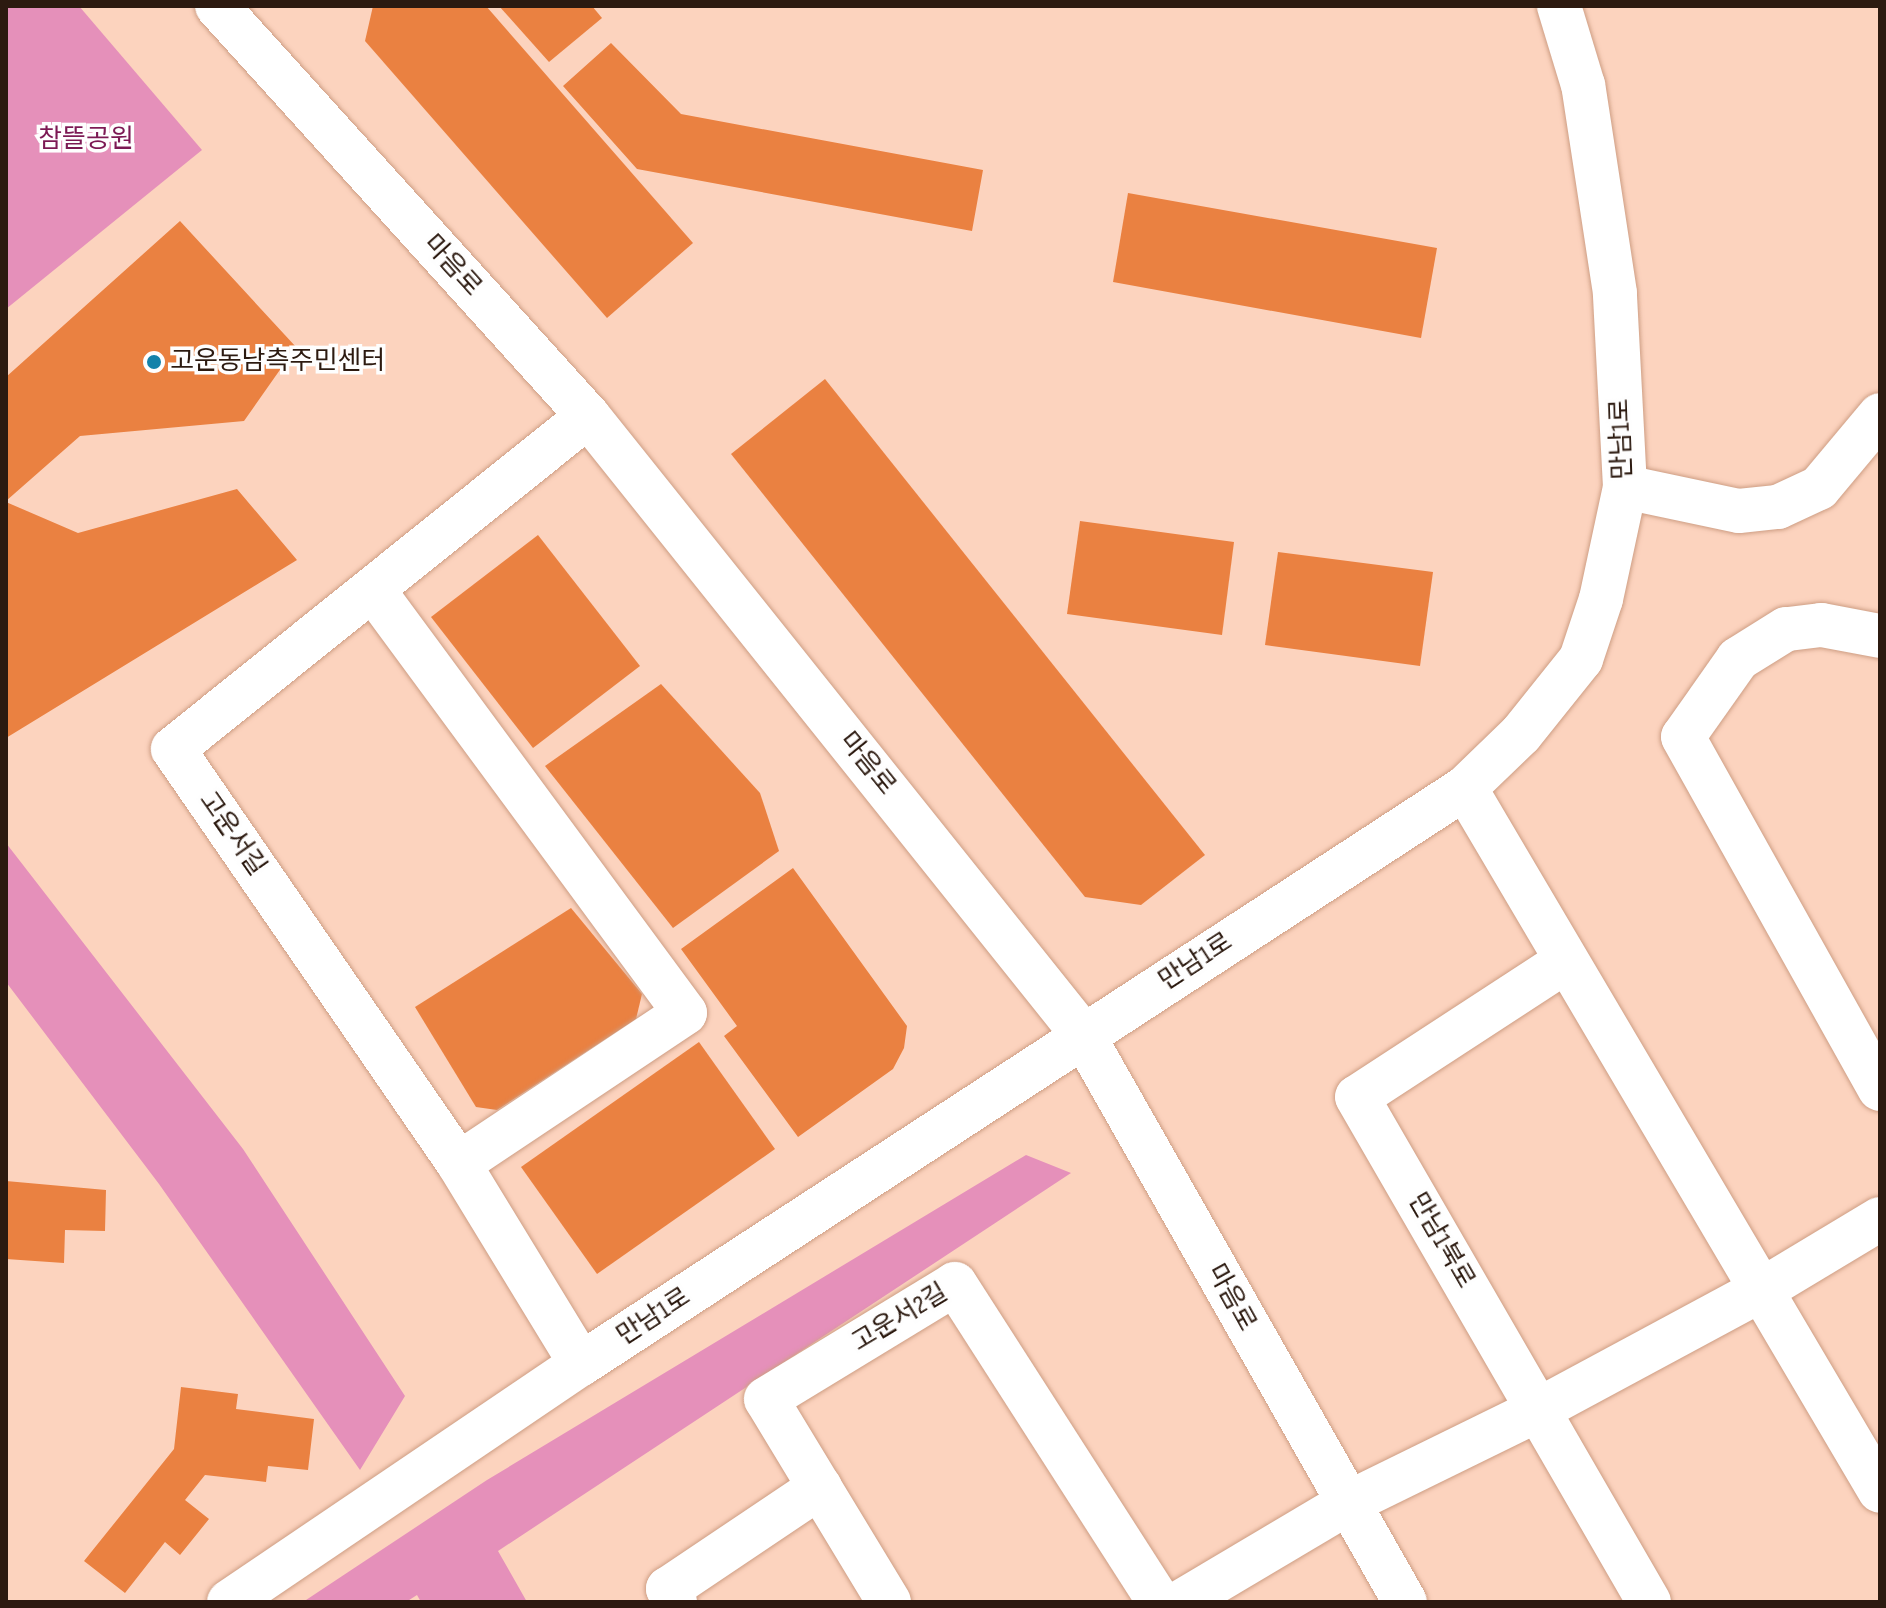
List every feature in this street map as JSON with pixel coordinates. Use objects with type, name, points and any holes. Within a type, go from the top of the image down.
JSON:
[{"type":"street","name":"마음로","points":[[217,6],[588,416],[1083,1035],[1346,1504],[1405,1602]]},
{"type":"street","name":"만남1로","points":[[229,1602],[581,1364],[1465,788],[1521,734],[1581,659],[1601,599],[1625,487],[1615,293],[1583,85],[1559,6]]},
{"type":"street","points":[[1625,487],[1739,511],[1778,507],[1819,488],[1880,415]]},
{"type":"street","name":"고운서길","points":[[581,1364],[459,1164],[173,749],[374,591],[588,416]]},
{"type":"street","points":[[374,591],[685,1013],[459,1164]]},
{"type":"street","points":[[1880,636],[1821,625],[1786,629],[1738,659],[1683,737],[1880,1089]]},
{"type":"street","points":[[1465,788],[1566,961],[1765,1288],[1880,1491]]},
{"type":"street","name":"만남1북로","points":[[1566,961],[1357,1097],[1649,1602]]},
{"type":"street","points":[[1181,1602],[1346,1504],[1540,1409],[1765,1288],[1880,1219]]},
{"type":"street","name":"고운서2길","points":[[889,1602],[766,1399],[955,1284],[1159,1602]]},
{"type":"street","points":[[675,1602],[668,1589],[820,1487]]},
{"type":"green space","name":"참뜰공원","points":[[6,6],[79,6],[202,150],[6,309]]},
{"type":"green space","points":[[6,843],[243,1149],[405,1396],[360,1470],[159,1184],[6,982]]},
{"type":"green space","points":[[1026,1155],[1071,1173],[498,1551],[527,1602],[421,1602],[417,1595],[406,1602],[303,1602],[487,1480]]},
{"type":"building","points":[[373,6],[486,6],[693,243],[607,318],[365,41]]},
{"type":"building","points":[[499,6],[592,6],[602,18],[549,62]]},
{"type":"building","points":[[611,43],[681,114],[983,170],[972,231],[637,169],[563,86]]},
{"type":"building","points":[[1128,193],[1437,248],[1421,338],[1113,282]]},
{"type":"building","name":"고운동남측주민센터","points":[[180,221],[296,347],[244,421],[80,436],[6,501],[6,377]]},
{"type":"building","points":[[825,379],[1205,855],[1141,905],[1085,897],[731,454]]},
{"type":"building","points":[[237,489],[297,560],[6,738],[6,502],[78,533]]},
{"type":"building","points":[[1080,521],[1234,542],[1222,635],[1067,614]]},
{"type":"building","points":[[538,535],[640,666],[533,748],[431,617]]},
{"type":"building","points":[[1278,552],[1433,572],[1420,666],[1265,645]]},
{"type":"building","points":[[661,684],[760,793],[779,851],[673,928],[545,766]]},
{"type":"building","points":[[793,868],[907,1026],[904,1048],[893,1069],[798,1137],[724,1036],[737,1026],[681,949]]},
{"type":"building","points":[[571,908],[642,994],[636,1019],[497,1110],[476,1107],[415,1007]]},
{"type":"building","points":[[699,1042],[775,1149],[597,1274],[521,1167]]},
{"type":"building","points":[[6,1181],[106,1190],[105,1231],[65,1230],[64,1263],[6,1259]]},
{"type":"building","points":[[181,1387],[238,1394],[236,1409],[314,1419],[308,1470],[268,1466],[266,1482],[205,1475],[185,1500],[209,1519],[180,1555],[165,1542],[125,1593],[84,1561],[174,1449]]},
{"type":"place","name":"고운동남측주민센터","points":[[154,362]]}]
